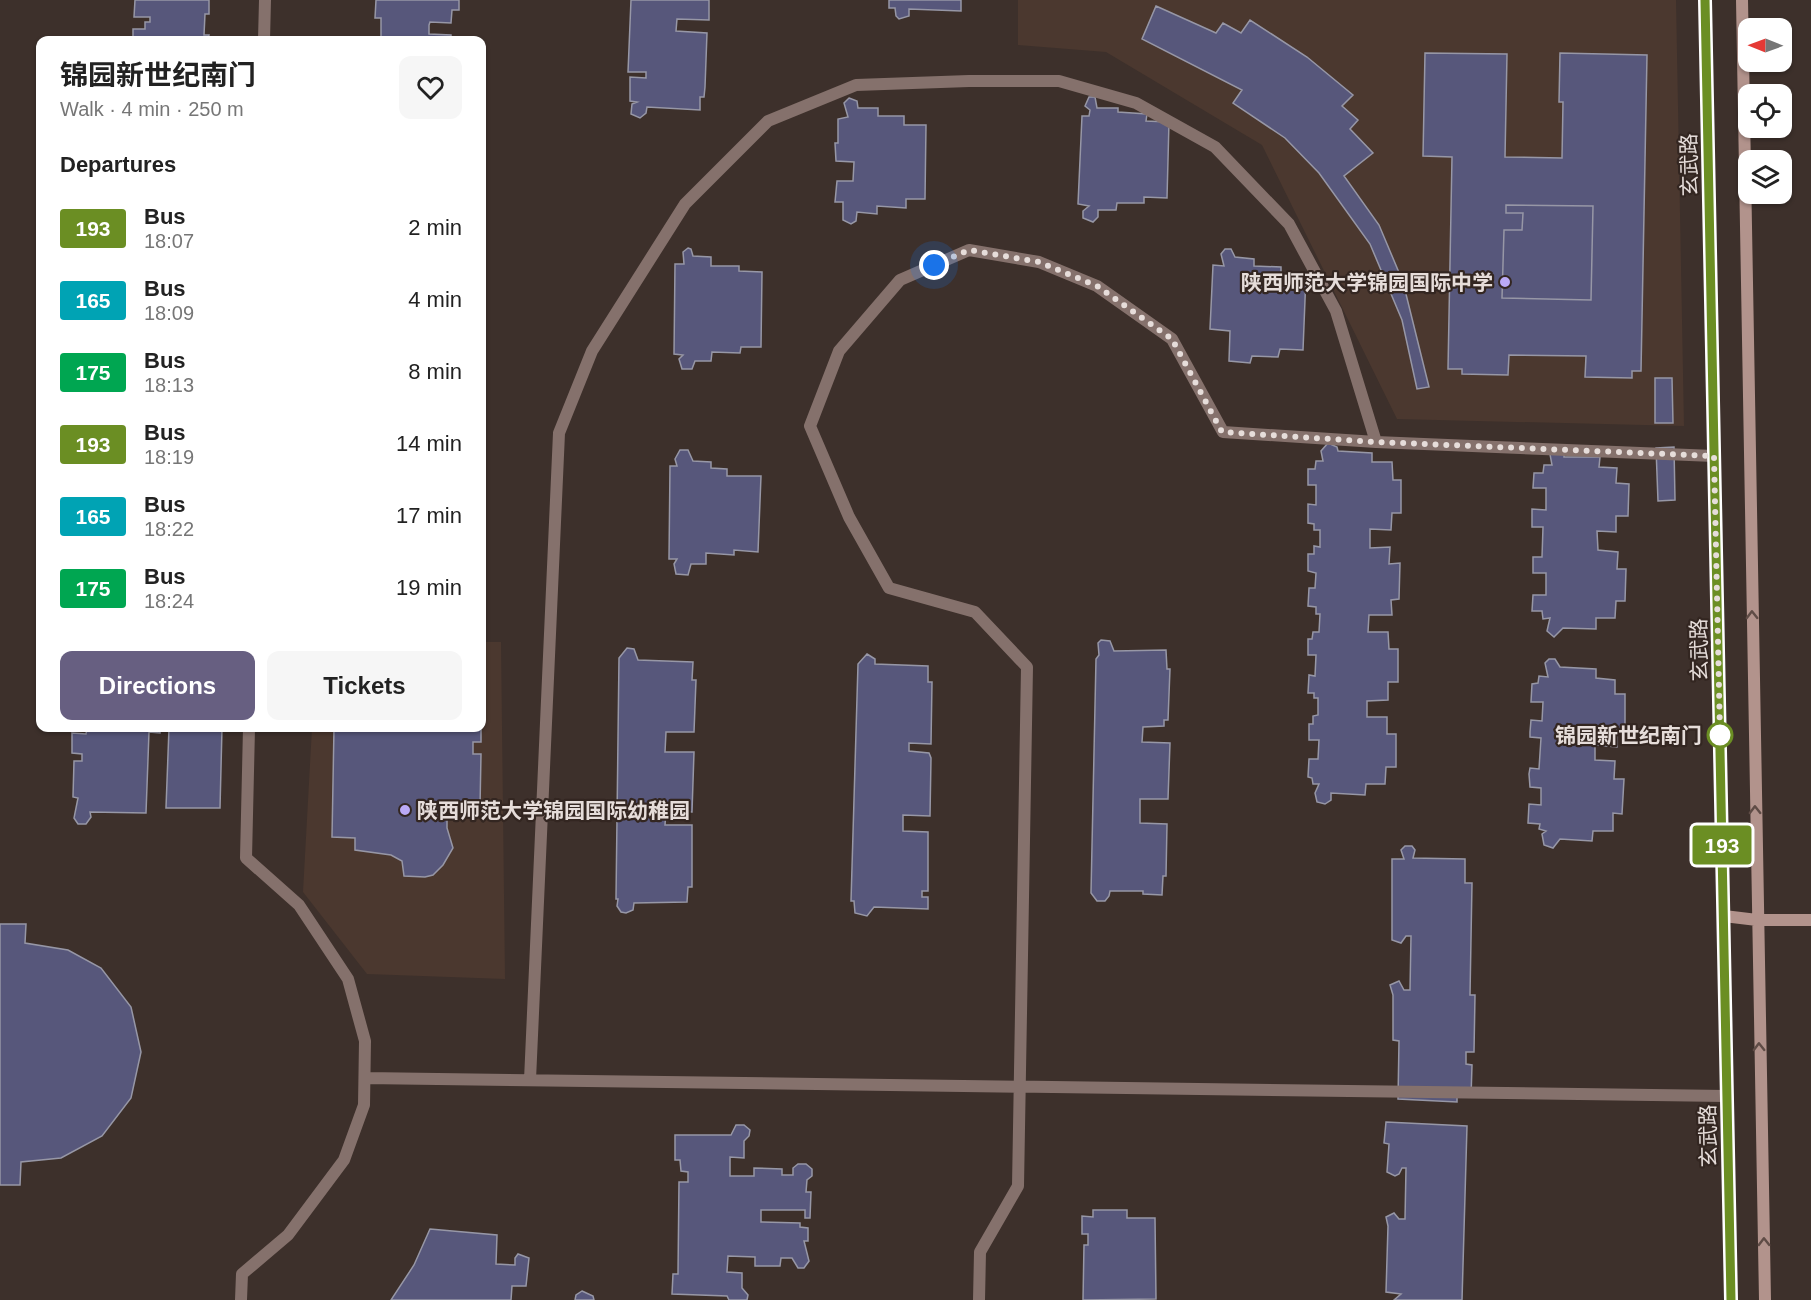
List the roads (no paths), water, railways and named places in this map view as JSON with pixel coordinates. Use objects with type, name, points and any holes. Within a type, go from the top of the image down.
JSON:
[{"type":"street","points":[[264,36],[265,0]]},
{"type":"street","name":"玄武路","points":[[1705,0],[1731,1300]]},
{"type":"street","points":[[1742,0],[1765,1300]]},
{"type":"street","points":[[530,1080],[559,433],[592,351],[685,204],[768,122],[856,85],[1059,81],[1136,103],[1215,147],[1289,224],[1336,311],[1376,442]]},
{"type":"street","points":[[979,1300],[980,1252],[1018,1186],[1027,667],[975,612],[889,588],[849,517],[810,426],[839,351],[900,280],[969,250],[1039,262],[1097,286],[1172,339],[1222,432],[1376,442],[1714,456]]},
{"type":"street","points":[[241,1300],[242,1274],[288,1235],[344,1160],[364,1105],[365,1078],[365,1041],[348,979],[299,905],[246,858],[249,732]]},
{"type":"street","points":[[1724,916],[1757,920],[1811,920]]},
{"type":"street","points":[[365,1078],[1726,1096]]},
{"type":"place","name":"陕西师范大学锦园国际中学","points":[[1505,282]]},
{"type":"place","name":"锦园新世纪南门","points":[[1720,735]]},
{"type":"place","name":"陕西师范大学锦园国际幼稚园","points":[[405,810]]}]
